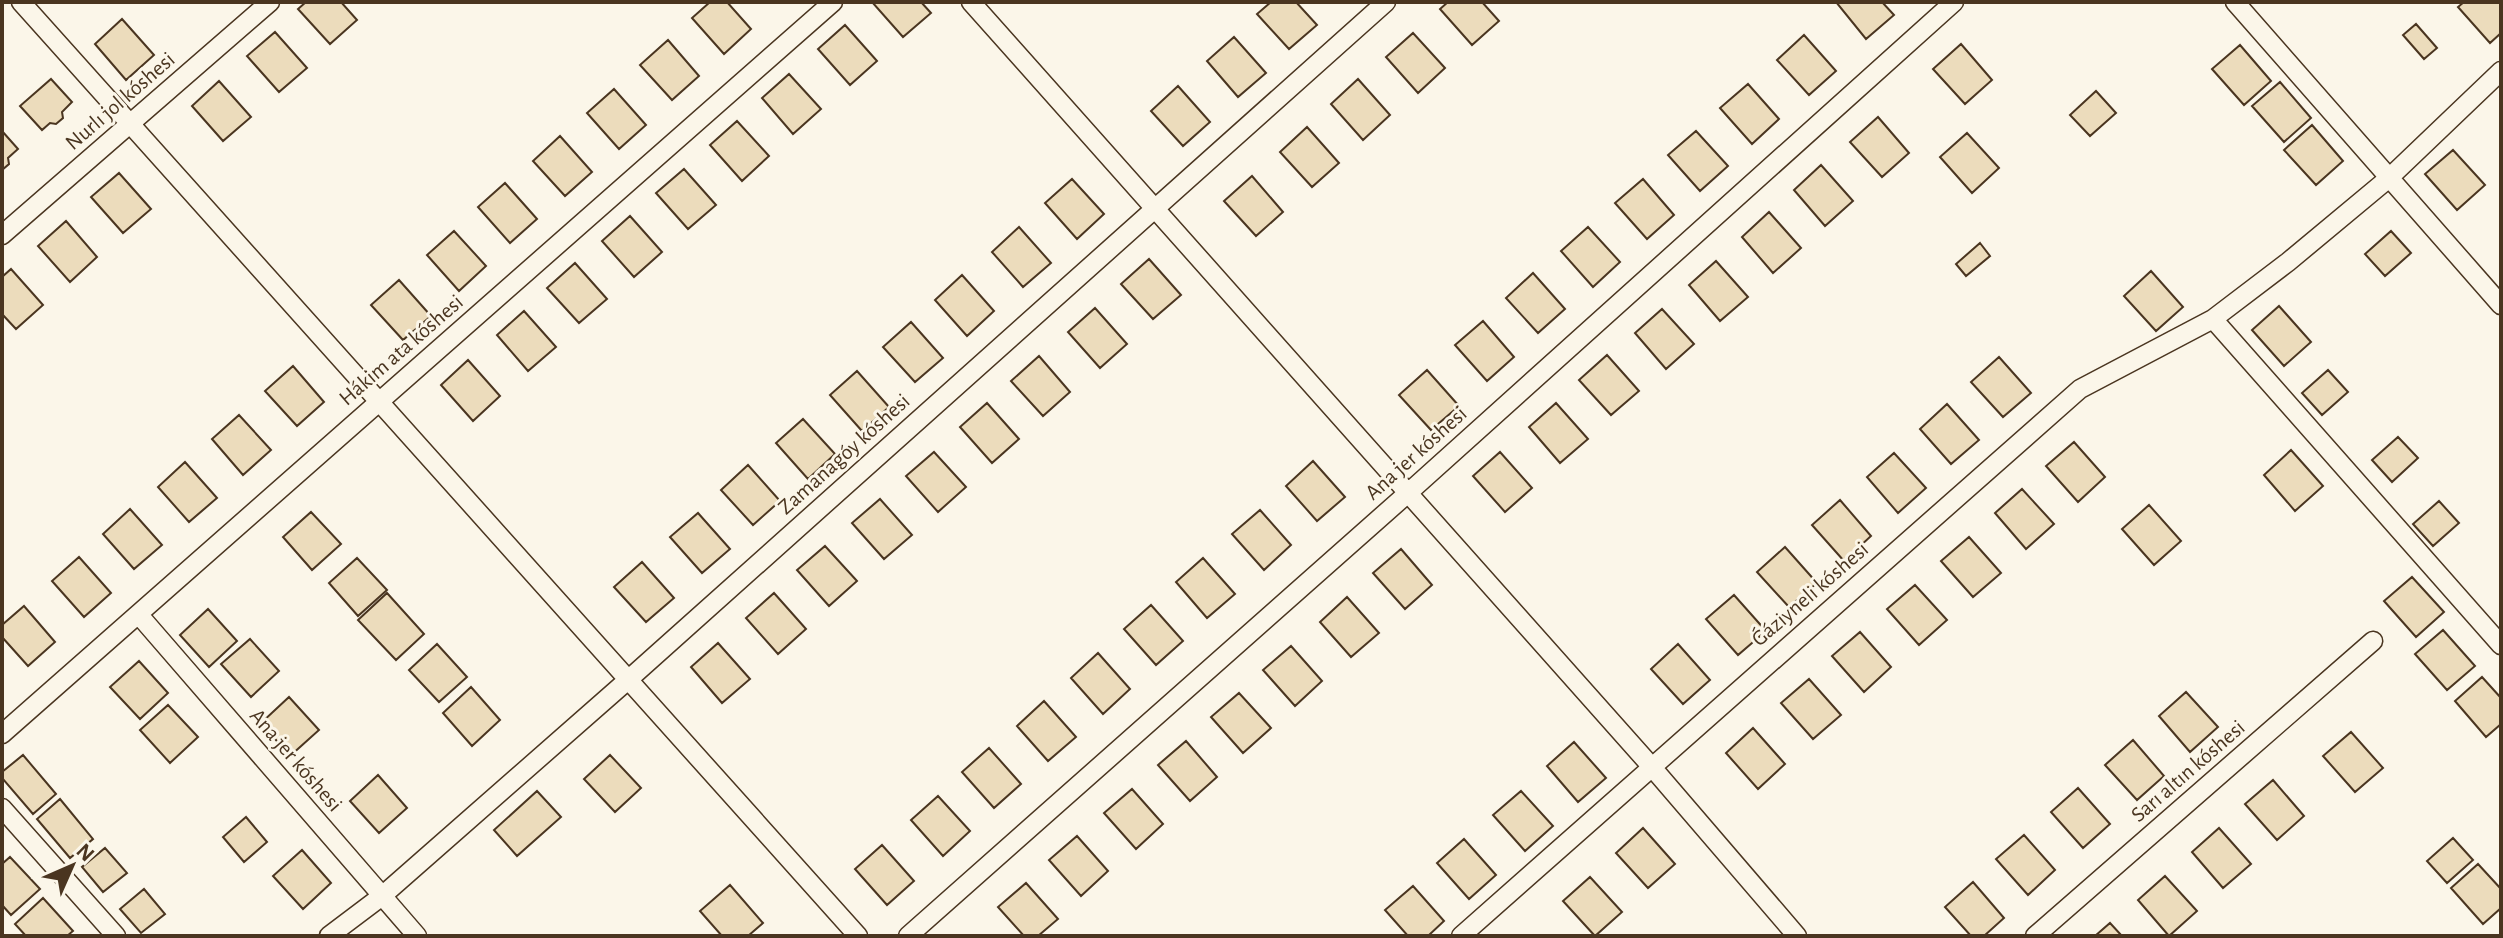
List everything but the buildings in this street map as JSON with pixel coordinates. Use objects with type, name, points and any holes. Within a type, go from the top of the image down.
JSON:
[{"type":"street","points":[[21,2],[858,936]]},
{"type":"street","name":"Nurlı jol kóshesi","points":[[2,235],[270,2]]},
{"type":"street","name":"Hákim ata kóshesi","points":[[2,734],[833,2]]},
{"type":"street","points":[[971,2],[1651,766],[1797,936]]},
{"type":"street","name":"Zamanagóy kóshesi","points":[[329,936],[382,896],[629,679],[1386,2]]},
{"type":"street","name":"Ana jer kóshesi","points":[[908,936],[1408,493],[1954,2]]},
{"type":"street","points":[[2235,2],[2501,305]]},
{"type":"street","name":"Ǵáziyneli kóshesi","points":[[1461,936],[2080,389],[2213,319],[2288,262],[2389,178],[2501,71]]},
{"type":"street","points":[[2213,319],[2501,645]]},
{"type":"street","name":"Ana jer kóshesi","points":[[139,615],[417,936]]},
{"type":"street","name":"Sarı altın kóshesi","points":[[2035,936],[2373,641]]},
{"type":"street","points":[[2,808],[116,936]]}]
